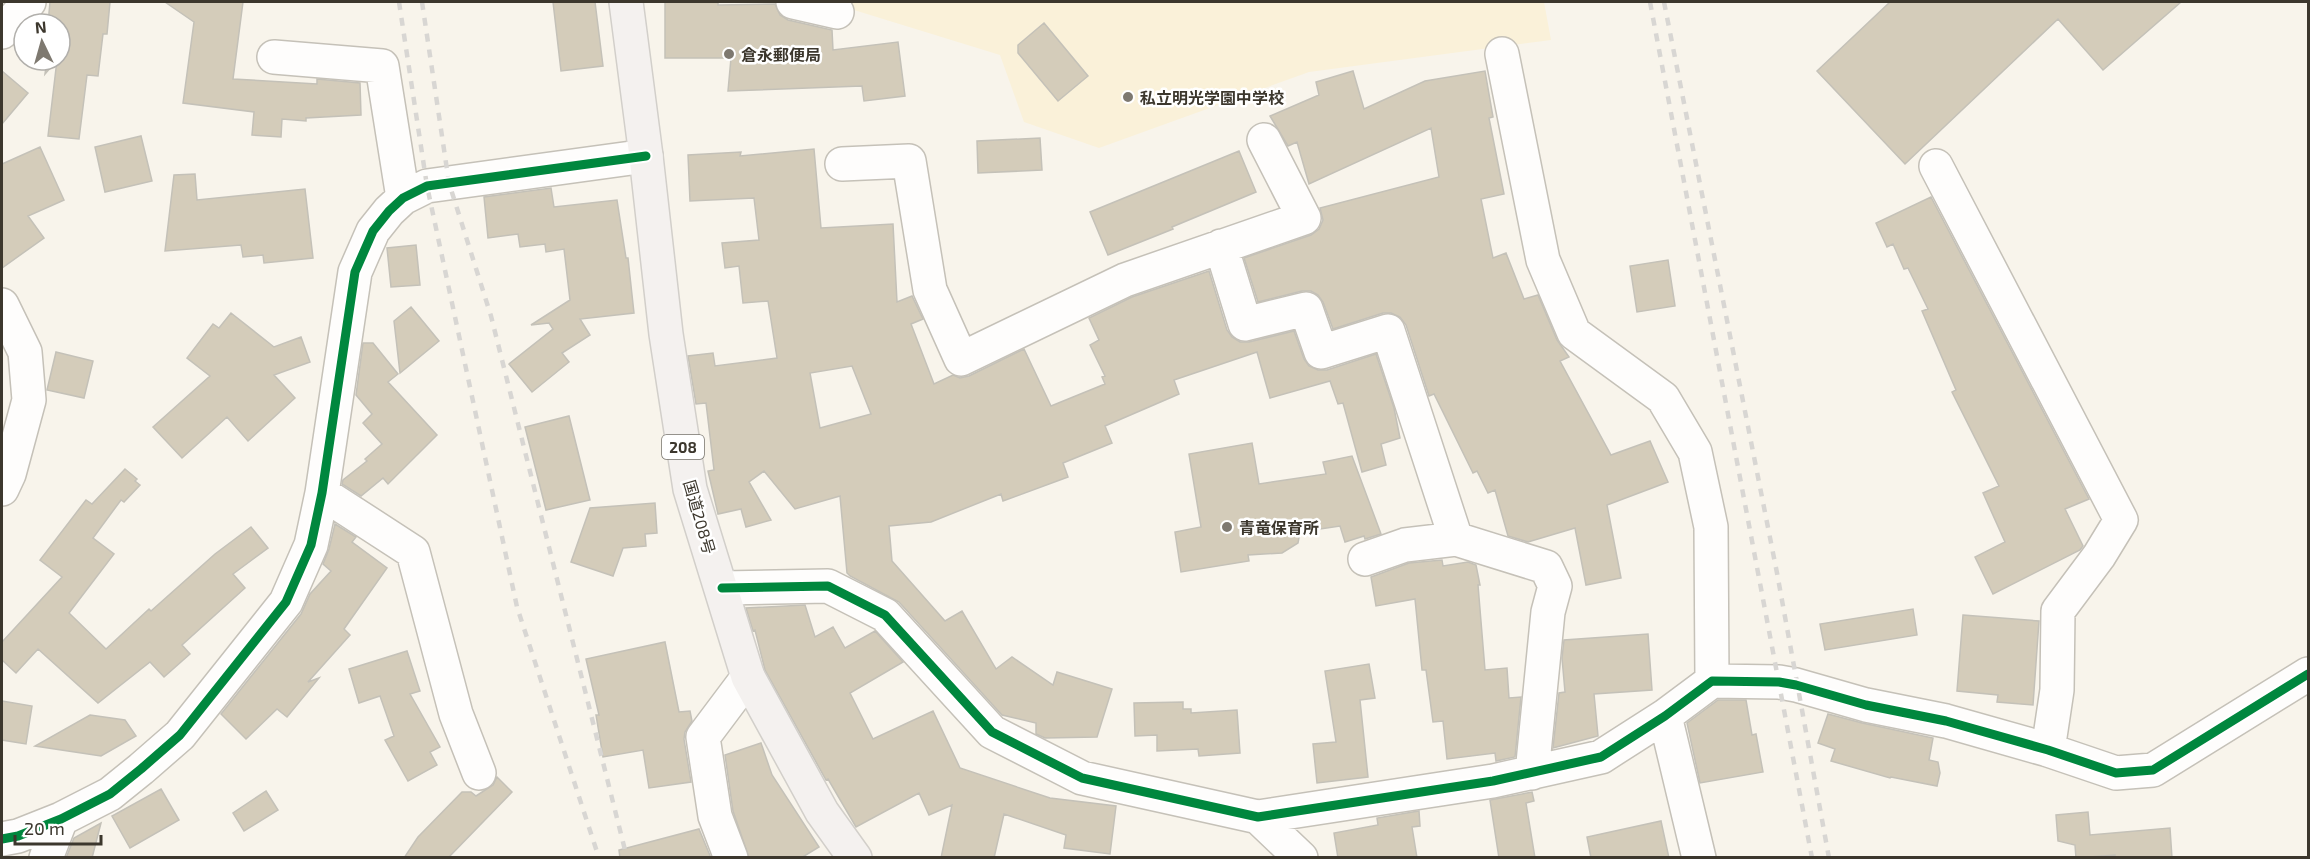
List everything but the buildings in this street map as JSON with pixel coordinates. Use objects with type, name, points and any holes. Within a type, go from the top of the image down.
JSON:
[{"type":"highway","name":"国道208号","points":[[626,2],[666,334],[690,489],[748,677],[822,812],[855,858]]},
{"type":"street","points":[[2,32],[29,2]]},
{"type":"street","points":[[793,2],[837,12]]},
{"type":"street","points":[[1502,54],[1510,105],[1543,260],[1574,333],[1663,398],[1695,452],[1711,527],[1712,681]]},
{"type":"street","points":[[274,57],[382,66],[403,198]]},
{"type":"street","points":[[842,164],[909,161],[930,290],[961,359],[1125,280],[1304,218],[1264,140]]},
{"type":"street","points":[[2,839],[18,836],[60,819],[110,794],[180,735],[286,602],[311,545],[322,493],[355,272],[374,231],[389,211],[403,198],[427,186],[646,156]]},
{"type":"street","points":[[1936,166],[2121,520],[2099,556],[2058,611],[2057,690],[2048,750]]},
{"type":"street","points":[[1221,246],[1245,324],[1306,309],[1321,352],[1388,332],[1456,538]]},
{"type":"street","points":[[2,305],[25,352],[29,400],[9,474],[2,489]]},
{"type":"street","points":[[322,493],[413,552],[456,714],[479,773]]},
{"type":"street","points":[[1365,559],[1405,545],[1456,538],[1546,567],[1556,586],[1548,612],[1532,772]]},
{"type":"street","points":[[722,588],[828,586],[885,615],[992,732],[1082,778],[1258,817],[1493,781],[1601,757],[1665,716],[1712,681],[1779,682],[1796,685],[1866,705],[1946,721],[2048,750],[2116,773],[2153,770],[2308,674]]},
{"type":"street","points":[[731,858],[715,816],[704,737],[748,677]]},
{"type":"street","points":[[1665,716],[1700,858]]},
{"type":"street","points":[[1258,817],[1301,858]]},
{"type":"street","points":[[46,858],[60,819]]},
{"type":"shaded area","name":"私立明光学園中学校","points":[[828,2],[1544,2],[1551,40],[1309,72],[1099,148],[1024,122],[1000,55]]},
{"type":"railway","points":[[399,2],[427,186],[517,607],[599,858]]},
{"type":"railway","points":[[422,2],[449,183],[491,316],[627,858]]},
{"type":"railway","points":[[1650,2],[1812,858]]},
{"type":"railway","points":[[1664,2],[1777,573],[1829,858]]},
{"type":"cycle path","points":[[2,839],[18,836],[61,819],[110,794],[141,769],[180,735],[286,602],[311,545],[322,493],[355,272],[373,231],[389,211],[403,198],[427,186],[646,156]]},
{"type":"cycle path","points":[[722,588],[828,586],[885,615],[992,732],[1082,778],[1258,817],[1493,781],[1601,757],[1665,716],[1712,681],[1779,682],[1796,685],[1866,705],[1946,721],[2048,750],[2116,773],[2153,770],[2308,674]]},
{"type":"place","name":"倉永郵便局","points":[[729,54]]},
{"type":"place","name":"私立明光学園中学校","points":[[1128,97]]},
{"type":"place","name":"青竜保育所","points":[[1227,527]]}]
